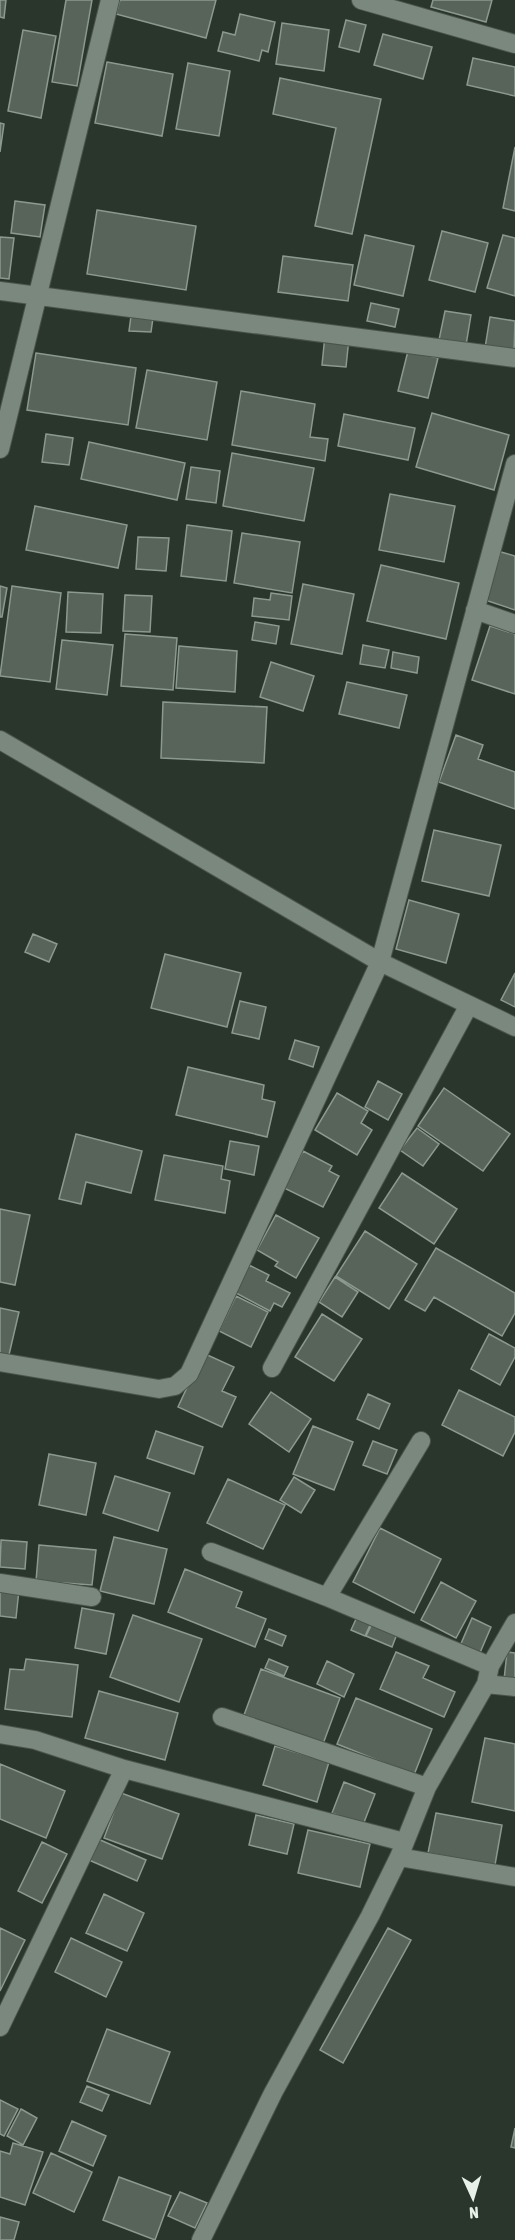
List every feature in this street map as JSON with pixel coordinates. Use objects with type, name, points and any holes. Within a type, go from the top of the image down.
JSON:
[{"type":"street","points":[[0,449],[110,0]]},
{"type":"street","points":[[361,0],[515,44]]},
{"type":"street","points":[[0,291],[515,358]]},
{"type":"street","points":[[0,1362],[159,1389],[175,1386],[189,1374],[380,962],[515,464]]},
{"type":"street","points":[[475,610],[515,624]]},
{"type":"street","points":[[0,740],[380,962],[515,1027]]},
{"type":"street","points":[[272,1368],[469,1005]]},
{"type":"street","points":[[327,1597],[421,1441]]},
{"type":"street","points":[[211,1552],[327,1597],[490,1666]]},
{"type":"street","points":[[0,1583],[92,1597]]},
{"type":"street","points":[[201,2240],[273,2093],[401,1849],[427,1787],[486,1684],[490,1666],[515,1623]]},
{"type":"street","points":[[486,1684],[515,1687]]},
{"type":"street","points":[[222,1718],[427,1787]]},
{"type":"street","points":[[0,1734],[35,1740],[124,1769],[401,1849],[515,1877]]},
{"type":"street","points":[[0,2027],[124,1769]]},
{"type":"building","points":[[0,0],[6,0],[4,18],[0,17]]},
{"type":"building","points":[[66,0],[92,0],[77,86],[52,82]]},
{"type":"building","points":[[120,0],[216,0],[206,38],[116,14]]},
{"type":"building","points":[[433,0],[492,0],[486,22],[431,7]]},
{"type":"building","points":[[240,14],[275,22],[268,52],[262,50],[259,61],[218,51],[223,32],[235,35]]},
{"type":"building","points":[[346,20],[366,25],[359,52],[339,47]]},
{"type":"building","points":[[282,23],[329,30],[324,71],[276,64]]},
{"type":"building","points":[[23,30],[56,36],[41,118],[8,111]]},
{"type":"building","points":[[383,34],[432,47],[423,79],[374,65]]},
{"type":"building","points":[[473,58],[515,67],[515,96],[467,85]]},
{"type":"building","points":[[107,62],[173,74],[162,136],[95,123]]},
{"type":"building","points":[[188,63],[230,71],[219,136],[176,129]]},
{"type":"building","points":[[280,78],[381,99],[352,234],[315,226],[336,128],[273,114]]},
{"type":"building","points":[[0,123],[4,124],[0,152]]},
{"type":"building","points":[[515,147],[515,211],[503,208]]},
{"type":"building","points":[[15,201],[45,205],[40,237],[11,233]]},
{"type":"building","points":[[97,210],[196,226],[186,290],[87,274]]},
{"type":"building","points":[[442,231],[488,243],[475,292],[429,280]]},
{"type":"building","points":[[365,235],[414,246],[403,296],[354,285]]},
{"type":"building","points":[[503,235],[515,238],[515,296],[487,288]]},
{"type":"building","points":[[0,237],[14,238],[9,279],[0,278]]},
{"type":"building","points":[[283,256],[353,265],[348,301],[278,292]]},
{"type":"building","points":[[371,303],[399,309],[395,327],[367,321]]},
{"type":"building","points":[[445,311],[471,315],[466,345],[439,340]]},
{"type":"building","points":[[131,316],[153,318],[151,332],[129,331]]},
{"type":"building","points":[[490,317],[515,321],[514,353],[485,348]]},
{"type":"building","points":[[325,335],[349,338],[346,367],[322,365]]},
{"type":"building","points":[[408,351],[438,358],[428,398],[398,391]]},
{"type":"building","points":[[36,353],[136,368],[128,425],[27,410]]},
{"type":"building","points":[[147,370],[217,382],[207,440],[136,428]]},
{"type":"building","points":[[241,391],[315,404],[310,437],[328,439],[325,461],[232,445]]},
{"type":"building","points":[[432,413],[509,435],[494,490],[416,467]]},
{"type":"building","points":[[344,414],[415,428],[408,460],[338,446]]},
{"type":"building","points":[[46,434],[73,438],[69,465],[42,462]]},
{"type":"building","points":[[89,442],[185,463],[177,500],[81,479]]},
{"type":"building","points":[[232,453],[314,468],[304,521],[223,506]]},
{"type":"building","points":[[191,467],[220,471],[216,503],[186,499]]},
{"type":"building","points":[[390,494],[455,506],[444,562],[379,550]]},
{"type":"building","points":[[35,506],[127,525],[118,568],[26,550]]},
{"type":"building","points":[[187,525],[232,531],[226,581],[181,576]]},
{"type":"building","points":[[242,533],[300,542],[292,593],[234,583]]},
{"type":"building","points":[[138,537],[169,538],[166,571],[136,569]]},
{"type":"building","points":[[501,552],[515,556],[515,610],[485,600]]},
{"type":"building","points":[[381,565],[459,583],[446,639],[367,621]]},
{"type":"building","points":[[303,584],[354,594],[342,654],[291,644]]},
{"type":"building","points":[[0,586],[7,588],[2,617],[0,617]]},
{"type":"building","points":[[12,586],[61,593],[50,682],[0,676]]},
{"type":"building","points":[[68,592],[103,594],[101,633],[66,632]]},
{"type":"building","points":[[271,593],[292,596],[289,620],[252,616],[254,598],[270,600]]},
{"type":"building","points":[[125,595],[152,596],[150,632],[123,631]]},
{"type":"building","points":[[255,622],[279,626],[276,644],[252,640]]},
{"type":"building","points":[[490,626],[515,634],[515,694],[472,680]]},
{"type":"building","points":[[125,634],[177,638],[173,690],[121,686]]},
{"type":"building","points":[[62,640],[113,645],[107,695],[56,689]]},
{"type":"building","points":[[363,645],[389,650],[385,668],[360,664]]},
{"type":"building","points":[[179,646],[237,651],[235,692],[176,688]]},
{"type":"building","points":[[393,652],[419,657],[417,673],[391,668]]},
{"type":"building","points":[[271,662],[314,676],[303,711],[260,697]]},
{"type":"building","points":[[347,682],[407,695],[399,728],[339,714]]},
{"type":"building","points":[[163,702],[267,707],[264,763],[161,758]]},
{"type":"building","points":[[456,735],[483,745],[478,759],[515,772],[515,809],[439,782]]},
{"type":"building","points":[[434,830],[501,845],[489,896],[422,881]]},
{"type":"building","points":[[409,900],[459,914],[446,963],[396,949]]},
{"type":"building","points":[[33,934],[57,944],[49,962],[25,952]]},
{"type":"building","points":[[165,954],[241,973],[227,1027],[151,1008]]},
{"type":"building","points":[[515,973],[515,1007],[501,1000]]},
{"type":"building","points":[[240,1001],[266,1007],[259,1039],[232,1033]]},
{"type":"building","points":[[295,1040],[319,1047],[313,1067],[289,1059]]},
{"type":"building","points":[[188,1067],[264,1085],[262,1099],[275,1102],[267,1137],[176,1115]]},
{"type":"building","points":[[378,1081],[402,1094],[388,1120],[365,1107]]},
{"type":"building","points":[[444,1088],[510,1134],[483,1171],[418,1126]]},
{"type":"building","points":[[337,1093],[368,1111],[361,1123],[372,1130],[357,1155],[315,1130]]},
{"type":"building","points":[[417,1128],[439,1144],[423,1166],[400,1150]]},
{"type":"building","points":[[76,1134],[142,1151],[131,1193],[86,1182],[81,1204],[59,1199]]},
{"type":"building","points":[[230,1141],[259,1146],[254,1175],[225,1169]]},
{"type":"building","points":[[303,1151],[332,1166],[329,1171],[339,1176],[323,1207],[284,1188]]},
{"type":"building","points":[[164,1155],[223,1166],[221,1179],[230,1181],[225,1213],[155,1200]]},
{"type":"building","points":[[402,1173],[457,1209],[434,1244],[379,1208]]},
{"type":"building","points":[[0,1209],[30,1215],[15,1285],[0,1282]]},
{"type":"building","points":[[276,1215],[319,1238],[296,1278],[275,1266],[278,1262],[257,1250]]},
{"type":"building","points":[[365,1231],[417,1264],[389,1309],[336,1276]]},
{"type":"building","points":[[436,1248],[515,1293],[515,1313],[502,1336],[434,1297],[425,1311],[405,1300]]},
{"type":"building","points":[[249,1265],[269,1275],[266,1281],[290,1293],[282,1307],[274,1303],[270,1311],[234,1292]]},
{"type":"building","points":[[335,1277],[358,1292],[342,1317],[319,1302]]},
{"type":"building","points":[[236,1296],[268,1312],[251,1347],[219,1331]]},
{"type":"building","points":[[0,1308],[19,1312],[8,1359],[0,1357]]},
{"type":"building","points":[[322,1314],[362,1339],[334,1381],[295,1357]]},
{"type":"building","points":[[489,1334],[515,1348],[515,1357],[500,1385],[471,1369]]},
{"type":"building","points":[[203,1353],[234,1367],[222,1391],[236,1397],[222,1427],[178,1407]]},
{"type":"building","points":[[459,1390],[515,1417],[515,1432],[503,1456],[442,1425]]},
{"type":"building","points":[[271,1392],[311,1419],[289,1452],[249,1424]]},
{"type":"building","points":[[368,1394],[390,1404],[379,1429],[357,1419]]},
{"type":"building","points":[[313,1426],[353,1442],[334,1490],[293,1474]]},
{"type":"building","points":[[156,1431],[203,1447],[194,1474],[147,1458]]},
{"type":"building","points":[[373,1441],[397,1450],[387,1474],[363,1465]]},
{"type":"building","points":[[49,1454],[96,1463],[86,1515],[39,1505]]},
{"type":"building","points":[[115,1476],[170,1493],[158,1531],[103,1513]]},
{"type":"building","points":[[294,1477],[315,1490],[301,1513],[280,1500]]},
{"type":"building","points":[[228,1479],[285,1505],[263,1549],[207,1523]]},
{"type":"building","points":[[380,1528],[441,1559],[414,1613],[353,1582]]},
{"type":"building","points":[[114,1537],[167,1549],[154,1604],[100,1591]]},
{"type":"building","points":[[1,1540],[27,1542],[25,1569],[0,1567]]},
{"type":"building","points":[[39,1545],[96,1550],[92,1585],[36,1581]]},
{"type":"building","points":[[185,1569],[242,1592],[236,1607],[266,1619],[255,1647],[168,1612]]},
{"type":"building","points":[[441,1582],[476,1601],[456,1638],[421,1620]]},
{"type":"building","points":[[0,1587],[19,1590],[16,1618],[0,1616]]},
{"type":"building","points":[[82,1608],[114,1614],[106,1654],[75,1648]]},
{"type":"building","points":[[133,1615],[202,1639],[179,1702],[110,1677]]},
{"type":"building","points":[[357,1617],[371,1623],[365,1636],[351,1630]]},
{"type":"building","points":[[472,1618],[491,1627],[479,1655],[460,1646]]},
{"type":"building","points":[[372,1624],[397,1634],[392,1647],[366,1636]]},
{"type":"building","points":[[269,1629],[286,1636],[282,1646],[265,1639]]},
{"type":"building","points":[[396,1652],[429,1666],[423,1678],[455,1692],[444,1717],[380,1689]]},
{"type":"building","points":[[507,1652],[515,1653],[515,1682],[504,1680]]},
{"type":"building","points":[[26,1659],[78,1665],[72,1717],[5,1709],[10,1669],[24,1670]]},
{"type":"building","points":[[269,1659],[288,1667],[284,1676],[265,1668]]},
{"type":"building","points":[[327,1661],[354,1674],[344,1697],[317,1684]]},
{"type":"building","points":[[261,1669],[340,1698],[323,1744],[244,1715]]},
{"type":"building","points":[[99,1691],[178,1713],[165,1760],[85,1738]]},
{"type":"building","points":[[356,1698],[432,1729],[414,1775],[337,1744]]},
{"type":"building","points":[[485,1738],[515,1744],[515,1811],[472,1802]]},
{"type":"building","points":[[275,1746],[329,1762],[317,1802],[263,1785]]},
{"type":"building","points":[[0,1764],[65,1791],[46,1838],[0,1819]]},
{"type":"building","points":[[344,1782],[375,1794],[363,1825],[332,1813]]},
{"type":"building","points":[[121,1793],[179,1814],[162,1859],[104,1838]]},
{"type":"building","points":[[436,1813],[502,1825],[495,1865],[428,1853]]},
{"type":"building","points":[[256,1815],[294,1824],[287,1854],[249,1845]]},
{"type":"building","points":[[308,1830],[370,1844],[360,1887],[298,1873]]},
{"type":"building","points":[[98,1839],[146,1860],[137,1881],[89,1860]]},
{"type":"building","points":[[42,1842],[67,1854],[42,1903],[18,1891]]},
{"type":"building","points":[[104,1894],[144,1913],[127,1951],[86,1933]]},
{"type":"building","points":[[0,1928],[25,1940],[0,1991]]},
{"type":"building","points":[[388,1928],[411,1940],[343,2063],[320,2050]]},
{"type":"building","points":[[71,1938],[122,1962],[106,1997],[55,1972]]},
{"type":"building","points":[[107,2029],[170,2052],[150,2104],[87,2081]]},
{"type":"building","points":[[87,2086],[109,2095],[102,2111],[80,2102]]},
{"type":"building","points":[[0,2100],[18,2109],[4,2136],[0,2134]]},
{"type":"building","points":[[21,2109],[37,2118],[23,2145],[7,2136]]},
{"type":"building","points":[[72,2121],[106,2136],[93,2166],[59,2151]]},
{"type":"building","points":[[515,2128],[515,2148],[511,2147]]},
{"type":"building","points":[[13,2143],[43,2152],[25,2205],[0,2197],[0,2151],[10,2154]]},
{"type":"building","points":[[51,2153],[92,2172],[74,2212],[33,2193]]},
{"type":"building","points":[[119,2177],[171,2196],[155,2240],[103,2220]]},
{"type":"building","points":[[180,2192],[207,2203],[195,2228],[168,2216]]},
{"type":"building","points":[[0,2217],[19,2222],[14,2240],[0,2240]]}]
